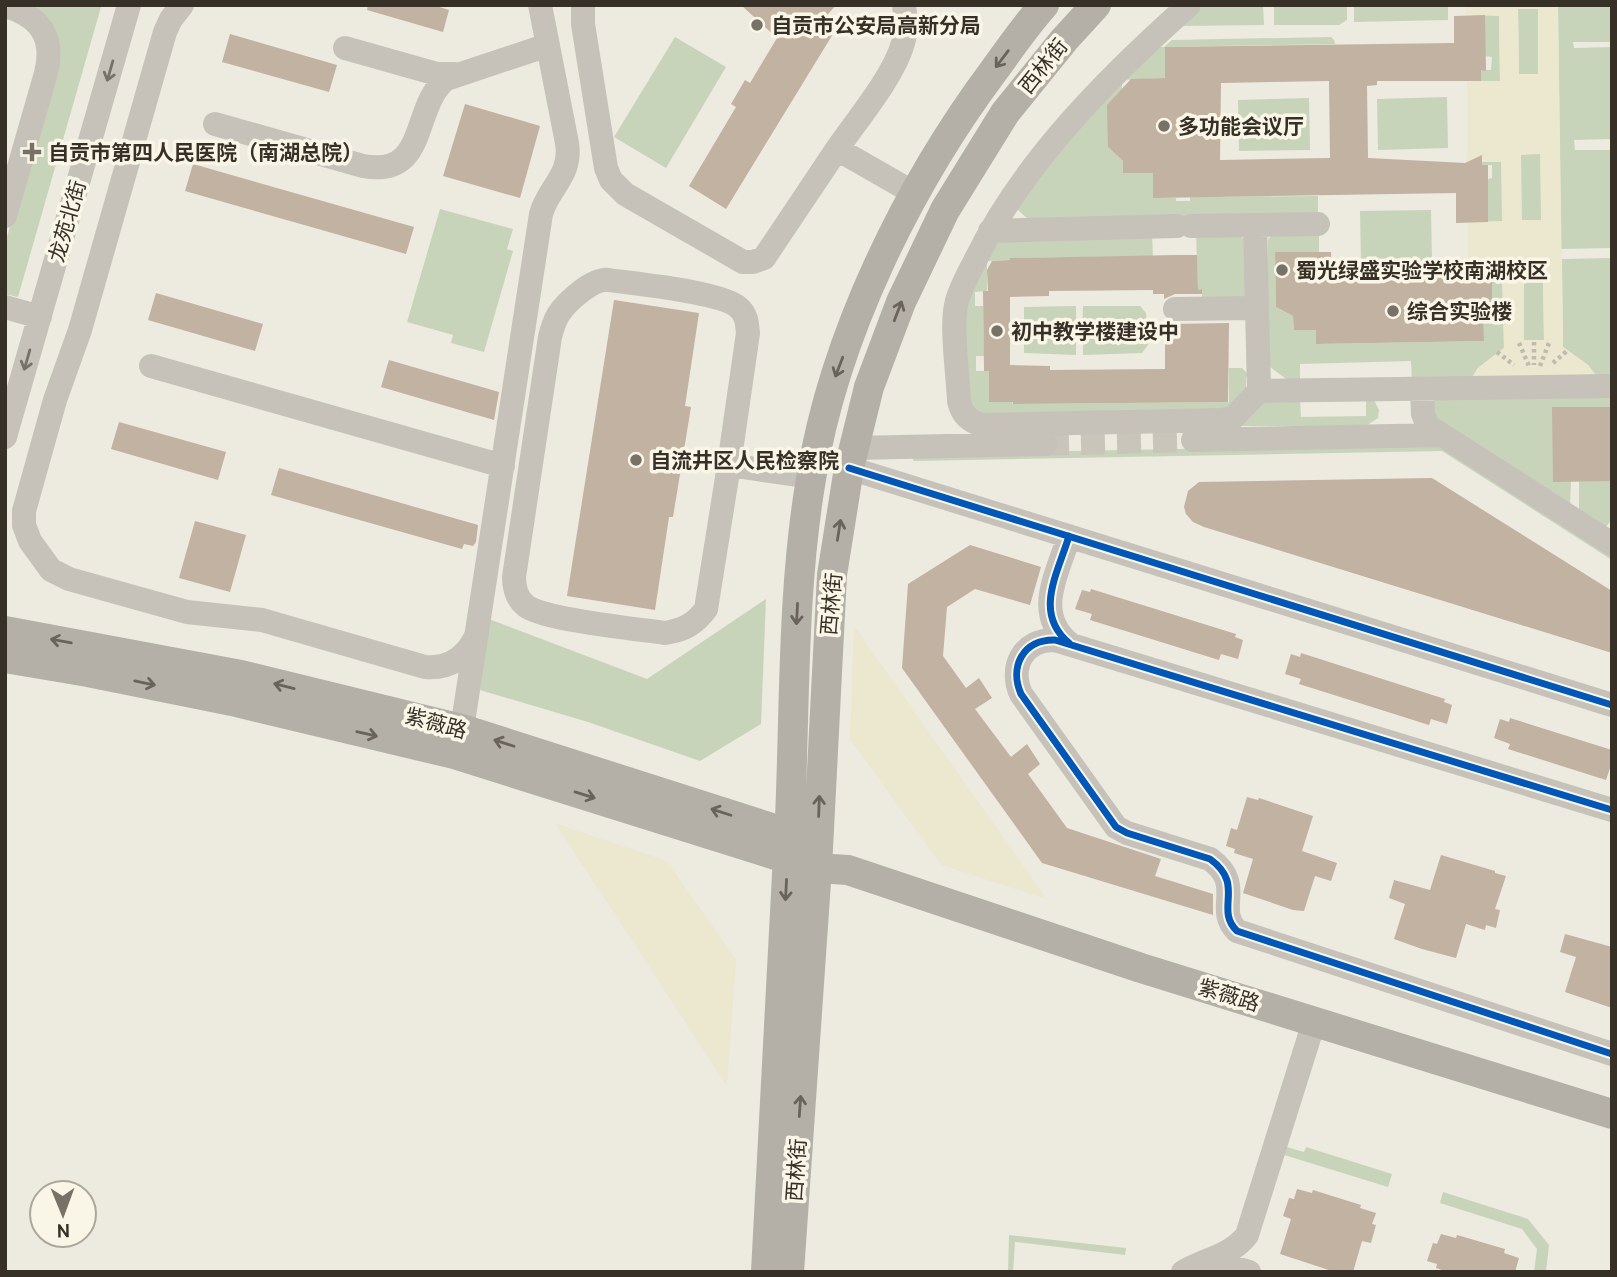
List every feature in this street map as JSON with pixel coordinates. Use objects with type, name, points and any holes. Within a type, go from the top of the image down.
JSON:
[{"type":"main road","name":"西林街","points":[[789,1272],[818,856],[832,575],[851,458],[869,387],[901,302],[945,210],[1005,113],[1063,40],[1096,5]]},
{"type":"main road","name":"西林街","points":[[766,1272],[799,575],[811,477],[833,381],[870,287],[914,192],[1035,8]]},
{"type":"main road","name":"紫薇路","points":[[5,631],[241,675],[462,729],[788,845],[848,870],[1142,968],[1612,1114]]},
{"type":"main road","name":"紫薇路","points":[[5,658],[219,699],[454,754],[788,845]]},
{"type":"street","name":"龙苑北街","points":[[5,437],[129,5]]},
{"type":"street","points":[[182,5],[165,32],[78,339],[55,400],[24,511],[26,534],[51,570],[69,579],[187,612],[262,620],[425,667],[445,667],[456,661],[472,644],[477,634]]},
{"type":"street","points":[[462,729],[541,214],[549,194],[562,178],[568,160],[540,5]]},
{"type":"street","points":[[583,5],[583,24],[606,168],[611,180],[625,194],[743,262],[764,258],[892,68],[903,44],[906,23],[904,5]]},
{"type":"street","points":[[1189,5],[1098,92],[1035,168],[990,231],[955,307],[960,407],[963,413],[975,423],[996,425],[1223,420],[1238,413],[1259,391],[1264,354],[1257,308],[1255,225]]},
{"type":"street","points":[[5,6],[22,11],[39,24],[45,34],[50,55],[5,216]]},
{"type":"street","points":[[215,124],[363,166],[380,167],[397,162],[411,150],[436,86],[456,74],[548,45]]},
{"type":"street","points":[[345,48],[438,74],[456,74]]},
{"type":"street","points":[[396,62],[407,68],[418,81],[424,95],[425,110]]},
{"type":"street","points":[[837,149],[914,192]]},
{"type":"street","points":[[990,231],[1318,224]]},
{"type":"street","points":[[603,279],[721,298],[739,308],[746,318],[748,333],[729,465],[706,609],[697,621],[680,631],[665,633],[545,614],[523,604],[514,586],[514,577],[550,337],[561,310],[592,284],[603,279]]},
{"type":"street","points":[[5,307],[40,317]]},
{"type":"street","points":[[1175,309],[1257,308]]},
{"type":"street","points":[[151,366],[503,466]]},
{"type":"street","points":[[1259,391],[1612,386]]},
{"type":"street","points":[[1405,436],[1417,430],[1423,414],[1423,389]]},
{"type":"street","points":[[1423,414],[1428,426],[1441,435],[1612,544]]},
{"type":"street","points":[[1193,440],[1441,435]]},
{"type":"street","points":[[851,458],[1045,444]]},
{"type":"street","points":[[851,458],[1069,536],[1612,705]]},
{"type":"street","points":[[729,465],[811,477]]},
{"type":"street","points":[[1069,536],[1040,631],[1022,654],[1017,666],[1017,685],[1111,820],[1127,833],[1210,859],[1220,866],[1230,889],[1228,919],[1237,931],[1612,1054]]},
{"type":"street","points":[[1049,605],[1055,628],[1069,643]]},
{"type":"street","points":[[1030,646],[1048,639],[1069,643],[1612,810]]},
{"type":"street","points":[[1193,1267],[1213,1262],[1243,1270],[1247,1235],[1314,1022]]},
{"type":"street","points":[[1193,1267],[1231,1251],[1247,1235]]},
{"type":"path","points":[[1534,342],[1534,368]]},
{"type":"path","points":[[1519,343],[1534,368]]},
{"type":"path","points":[[1534,368],[1549,343]]},
{"type":"green space","points":[[34,5],[101,7],[18,297],[5,294],[5,244],[58,59],[44,14]]},
{"type":"green space","points":[[1203,5],[1263,5],[1264,25],[1181,26]]},
{"type":"green space","points":[[1274,5],[1347,5],[1347,20],[1339,25],[1274,25]]},
{"type":"green space","points":[[1354,5],[1448,5],[1448,20],[1354,22]]},
{"type":"green space","points":[[1558,5],[1612,5],[1612,42],[1573,42],[1574,48],[1612,47],[1612,139],[1574,140],[1575,150],[1612,150],[1612,248],[1561,249]]},
{"type":"green space","points":[[1518,8],[1538,8],[1538,74],[1519,74]]},
{"type":"green space","points":[[1485,15],[1499,15],[1500,81],[1481,81],[1481,70],[1491,70],[1492,57],[1485,56]]},
{"type":"green space","points":[[675,37],[726,67],[666,168],[614,137]]},
{"type":"green space","points":[[1331,37],[1334,40],[1335,44],[1165,47],[1165,78],[1122,80],[1122,91],[1108,147],[1123,161],[1123,173],[1153,173],[1154,197],[1190,201],[1190,197],[1318,196],[1318,218],[1029,220],[1018,210],[1019,201],[1147,47],[1164,47],[1172,40]]},
{"type":"green space","points":[[1447,97],[1448,148],[1378,150],[1377,99]]},
{"type":"green space","points":[[1309,98],[1310,150],[1239,151],[1238,100]]},
{"type":"green space","points":[[1521,154],[1541,154],[1541,220],[1521,220]]},
{"type":"green space","points":[[1482,155],[1502,162],[1502,222],[1488,222],[1488,179],[1492,178],[1492,165],[1482,165]]},
{"type":"green space","points":[[440,209],[513,229],[507,249],[513,251],[484,352],[451,343],[453,335],[407,322]]},
{"type":"green space","points":[[1431,210],[1432,261],[1361,262],[1360,211]]},
{"type":"green space","points":[[1319,232],[1319,252],[1275,253],[1276,307],[1293,316],[1294,330],[1316,330],[1316,344],[1484,341],[1483,304],[1492,303],[1492,275],[1502,275],[1504,348],[1478,368],[1470,381],[1412,382],[1411,361],[1300,364],[1300,384],[1293,384],[1266,364],[1268,239],[1275,233]]},
{"type":"green space","points":[[1196,233],[1237,233],[1244,239],[1251,302],[1202,302],[1202,290],[1198,290]]},
{"type":"green space","points":[[1152,235],[1153,256],[1010,258],[987,261],[987,291],[975,292],[975,306],[983,306],[984,356],[976,356],[976,371],[989,371],[989,402],[1229,402],[1229,368],[1242,368],[1248,374],[1246,391],[1232,410],[980,418],[969,412],[960,303],[990,241]]},
{"type":"green space","points":[[1612,258],[1612,378],[1597,377],[1588,365],[1563,347],[1562,259]]},
{"type":"green space","points":[[1523,274],[1543,274],[1544,340],[1524,340]]},
{"type":"green space","points":[[1076,306],[1076,324],[1073,326],[1024,327],[1024,307]]},
{"type":"green space","points":[[1083,306],[1140,306],[1146,313],[1147,328],[1112,337],[1095,336],[1088,331],[1084,323]]},
{"type":"green space","points":[[1147,332],[1148,345],[1142,353],[1083,355],[1083,338],[1087,333],[1102,341]]},
{"type":"green space","points":[[1074,336],[1076,355],[1024,353],[1024,337]]},
{"type":"green space","points":[[1612,395],[1612,407],[1552,408],[1571,481],[1570,508],[1434,422],[1433,401],[1437,398]]},
{"type":"green space","points":[[1366,398],[1374,400],[1379,410],[1378,418],[1366,426],[1224,426],[1255,403],[1300,399],[1301,417],[1366,416]]},
{"type":"green space","points":[[1443,444],[1612,552],[1612,560],[1442,451],[914,461],[910,454]]},
{"type":"green space","points":[[1579,481],[1611,481],[1612,519],[1606,527],[1579,513]]},
{"type":"green space","points":[[766,599],[761,724],[700,761],[588,722],[480,690],[486,618],[647,679]]},
{"type":"green space","points":[[1283,1146],[1304,1152],[1306,1147],[1392,1174],[1388,1187],[1281,1154]]},
{"type":"green space","points":[[1443,1192],[1528,1219],[1549,1245],[1546,1272],[1534,1272],[1537,1249],[1522,1229],[1440,1203]]},
{"type":"green space","points":[[1009,1235],[1126,1248],[1125,1255],[1015,1242],[1013,1272],[1008,1272]]},
{"type":"shaded area","points":[[1466,5],[1558,5],[1563,347],[1588,365],[1597,377],[1470,381],[1478,368],[1504,348],[1503,275],[1468,276],[1468,222],[1502,221],[1501,162],[1467,162],[1467,81],[1500,81],[1499,16],[1466,15]],"holes":[[[1518,9],[1538,9],[1538,74],[1519,74]],[[1540,154],[1541,220],[1522,220],[1521,155]],[[1524,274],[1543,274],[1544,340],[1524,340]]]},
{"type":"shaded area","points":[[854,626],[1047,899],[941,865],[850,739]]},
{"type":"shaded area","points":[[555,823],[667,861],[736,960],[727,1086]]},
{"type":"building","points":[[368,5],[433,5],[449,10],[443,32],[367,10]]},
{"type":"building","points":[[741,5],[836,5],[823,20],[836,29],[726,209],[689,186],[736,107],[731,104],[745,80],[750,83],[777,38]]},
{"type":"building","points":[[1485,15],[1486,71],[1481,70],[1481,81],[1377,81],[1377,85],[1367,86],[1368,158],[1465,163],[1482,155],[1482,165],[1488,165],[1488,222],[1456,223],[1456,193],[1153,198],[1153,173],[1123,173],[1123,161],[1108,147],[1107,105],[1131,79],[1165,78],[1165,47],[1454,43],[1454,16]],"holes":[[[1329,81],[1330,158],[1220,160],[1221,83]]]},
{"type":"building","points":[[230,34],[337,65],[329,92],[222,62]]},
{"type":"building","points":[[465,104],[540,126],[520,198],[443,176]]},
{"type":"building","points":[[193,164],[414,227],[406,254],[185,191]]},
{"type":"building","name":"综合实验楼","points":[[1275,252],[1331,252],[1332,278],[1492,275],[1492,304],[1483,304],[1484,341],[1316,344],[1316,330],[1294,330],[1293,316],[1276,307]]},
{"type":"building","name":"初中教学楼建设中","points":[[1197,255],[1198,290],[1202,289],[1202,294],[1175,294],[1164,299],[1164,294],[1153,294],[1153,290],[1049,291],[1049,296],[1010,297],[1010,365],[1050,366],[1050,370],[1165,369],[1165,319],[1175,324],[1229,323],[1228,402],[989,402],[989,371],[984,371],[983,291],[988,291],[987,270],[992,261],[1010,258]]},
{"type":"building","points":[[156,293],[263,324],[255,351],[148,320]]},
{"type":"building","name":"自流井区人民检察院","points":[[614,300],[699,313],[685,406],[691,407],[673,517],[669,517],[655,610],[567,596]]},
{"type":"building","points":[[389,360],[499,392],[494,420],[381,387]]},
{"type":"building","points":[[1552,407],[1612,407],[1612,481],[1553,482]]},
{"type":"building","points":[[119,422],[226,452],[218,480],[111,449]]},
{"type":"building","points":[[279,468],[478,525],[476,542],[473,546],[464,544],[462,549],[271,495]]},
{"type":"building","points":[[1432,478],[1612,591],[1612,653],[1204,527],[1193,522],[1184,507],[1188,491],[1199,482]]},
{"type":"building","points":[[195,521],[246,535],[230,592],[179,578]]},
{"type":"building","points":[[970,545],[1041,567],[1030,605],[975,589],[947,607],[943,656],[966,688],[979,678],[992,698],[975,709],[1011,757],[1027,744],[1040,764],[1028,774],[1067,828],[1161,859],[1155,876],[1213,894],[1213,915],[1042,863],[902,668],[908,584]]},
{"type":"building","points":[[1091,589],[1236,634],[1235,637],[1243,640],[1238,659],[1221,654],[1219,660],[1090,620],[1092,614],[1075,609],[1082,590],[1090,592]]},
{"type":"building","points":[[1301,653],[1445,699],[1444,702],[1452,705],[1447,724],[1431,719],[1429,725],[1299,684],[1301,679],[1285,674],[1291,654],[1300,657]]},
{"type":"building","points":[[1510,718],[1612,750],[1612,762],[1606,780],[1508,749],[1510,744],[1494,738],[1500,719],[1509,722]]},
{"type":"building","points":[[1247,797],[1259,798],[1313,816],[1302,851],[1337,863],[1331,881],[1315,876],[1304,911],[1293,910],[1243,893],[1253,859],[1234,853],[1235,849],[1226,846],[1231,828],[1237,830]]},
{"type":"building","points":[[1441,855],[1506,876],[1495,909],[1500,910],[1496,928],[1486,925],[1485,930],[1466,924],[1456,958],[1394,939],[1405,904],[1389,898],[1394,880],[1430,890]]},
{"type":"building","points":[[1565,934],[1612,947],[1612,1008],[1565,992],[1576,957],[1560,952]]},
{"type":"building","points":[[1297,1189],[1312,1193],[1313,1190],[1361,1205],[1360,1208],[1376,1213],[1372,1224],[1376,1225],[1371,1243],[1362,1241],[1353,1272],[1335,1272],[1280,1254],[1291,1219],[1283,1216],[1289,1198],[1294,1199]]},
{"type":"building","points":[[1441,1234],[1456,1238],[1457,1235],[1505,1249],[1504,1253],[1519,1258],[1515,1272],[1448,1272],[1436,1268],[1437,1264],[1427,1261],[1433,1243],[1437,1244]]},
{"type":"tunnel","points":[[1045,444],[1193,440]]},
{"type":"cycle path","points":[[849,468],[1612,705]]},
{"type":"cycle path","points":[[1069,536],[1051,592],[1050,606],[1058,631],[1069,643]]},
{"type":"cycle path","points":[[1612,810],[1055,640],[1034,644],[1021,656],[1018,665],[1021,694],[1116,827],[1127,833],[1210,859],[1226,878],[1228,914],[1237,931],[1612,1054]]},
{"type":"place","name":"自贡市公安局高新分局","points":[[757,25]]},
{"type":"place","name":"多功能会议厅","points":[[1164,126]]},
{"type":"place","name":"自贡市第四人民医院（南湖总院）","points":[[32,152]]},
{"type":"place","name":"蜀光绿盛实验学校南湖校区","points":[[1282,270]]},
{"type":"place","name":"综合实验楼","points":[[1393,311]]},
{"type":"place","name":"初中教学楼建设中","points":[[997,331]]},
{"type":"place","name":"自流井区人民检察院","points":[[636,460]]}]
